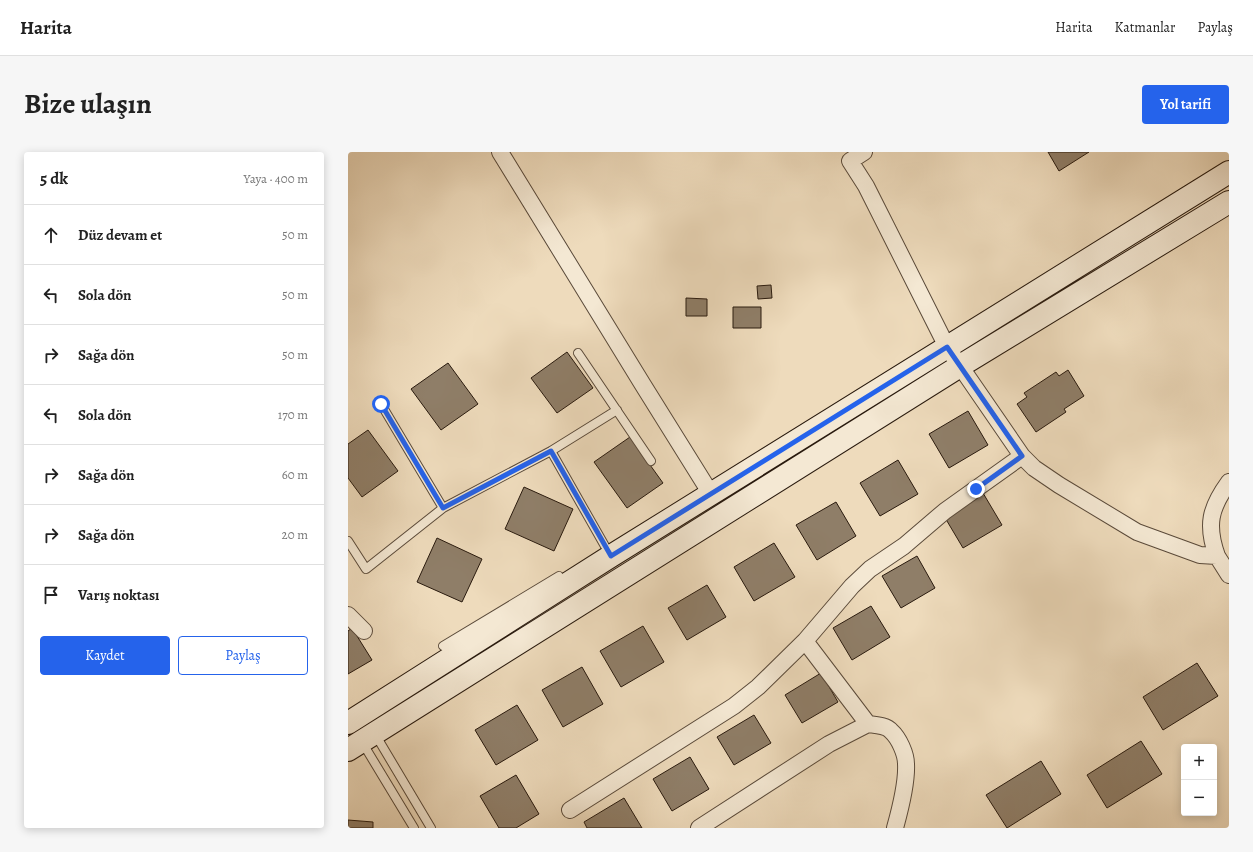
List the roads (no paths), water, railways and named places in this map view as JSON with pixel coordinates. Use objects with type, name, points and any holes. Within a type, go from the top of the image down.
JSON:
[{"type":"street","points":[[500,152],[711,494]]},
{"type":"street","points":[[864,152],[847,156],[866,186],[947,347],[1022,456],[1034,468],[1053,481],[1137,532],[1200,555],[1217,556]]},
{"type":"street","points":[[348,723],[606,552],[711,494],[1229,172]]},
{"type":"street","points":[[361,741],[960,366],[1229,202]]},
{"type":"street","points":[[570,810],[734,706],[758,687],[805,641],[852,586],[870,569],[904,546],[944,511],[1022,456]]},
{"type":"street","points":[[1229,482],[1217,501],[1211,522],[1214,546],[1217,556],[1229,575]]},
{"type":"street","points":[[348,615],[364,631]]},
{"type":"street","points":[[805,641],[868,724]]},
{"type":"street","points":[[699,828],[829,744],[868,724],[878,725],[891,730],[901,746],[906,763],[906,774],[896,828]]},
{"type":"lane","points":[[578,352],[651,461]]},
{"type":"lane","points":[[381,404],[443,508]]},
{"type":"lane","points":[[348,540],[366,569],[443,508],[551,451],[617,410]]},
{"type":"lane","points":[[551,451],[606,552]]},
{"type":"lane","points":[[443,646],[569,570]]},
{"type":"lane","points":[[361,741],[414,828]]},
{"type":"lane","points":[[361,741],[431,828]]}]
